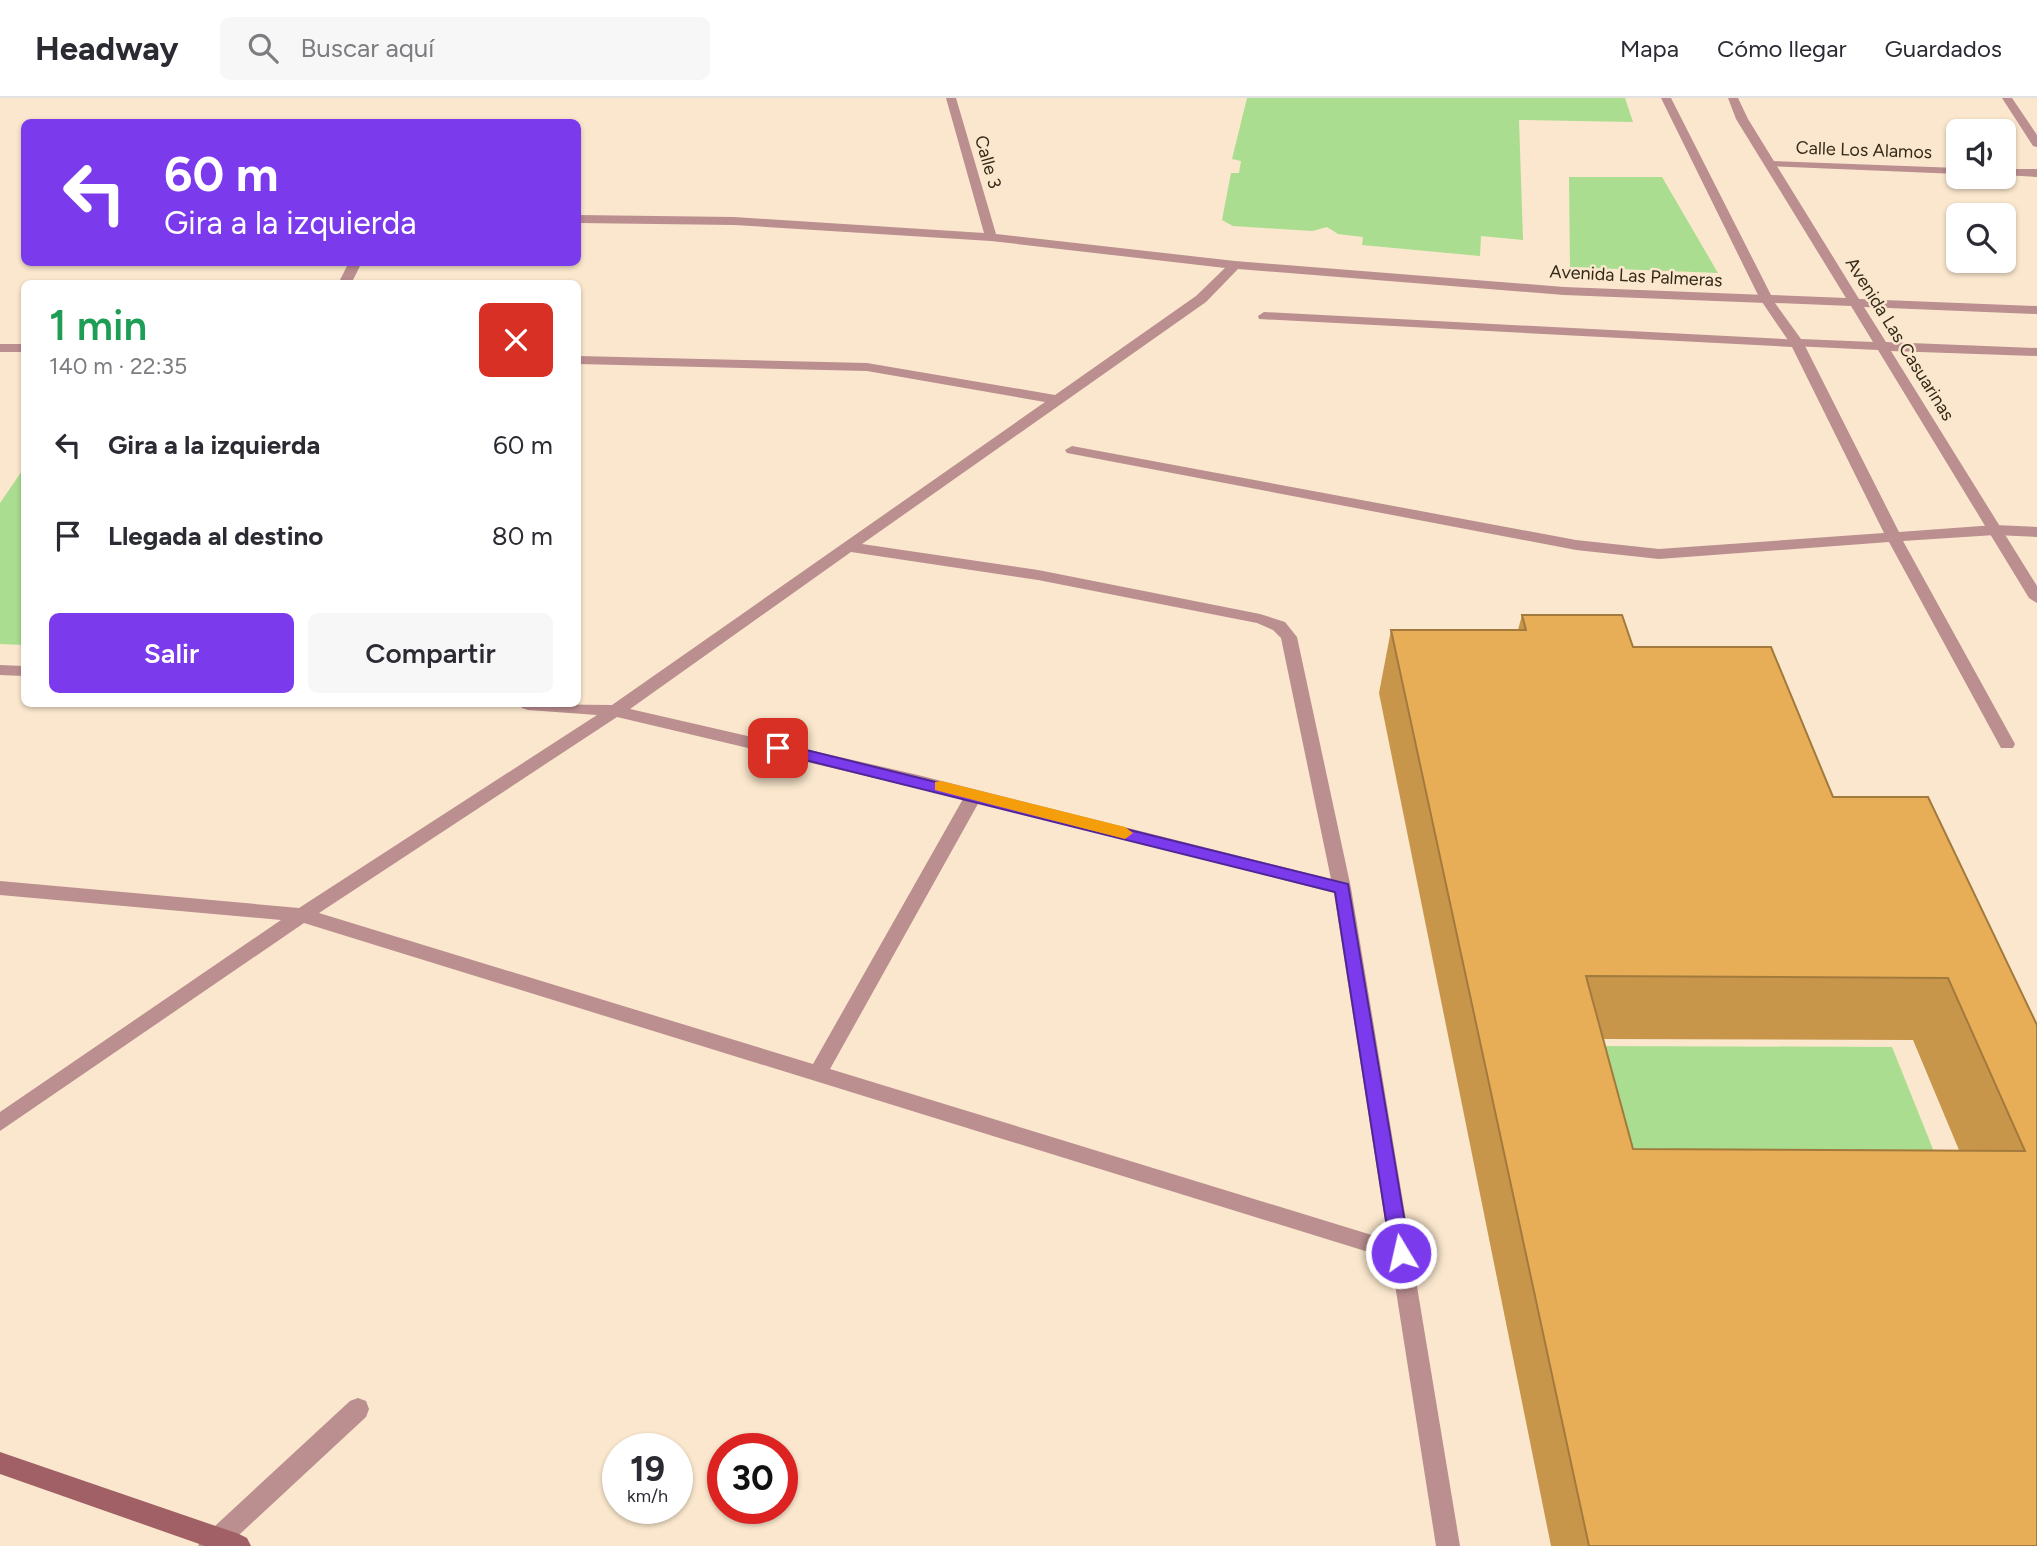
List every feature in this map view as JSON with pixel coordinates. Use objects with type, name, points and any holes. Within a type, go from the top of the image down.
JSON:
[{"type":"main road","points":[[0,1463],[213,1542],[239,1546]]},
{"type":"street","name":"Calle 3","points":[[951,98],[992,237]]},
{"type":"street","points":[[1665,98],[1766,299],[1797,343],[1895,540],[2007,744]]},
{"type":"street","name":"Avenida Las Casuarinas","points":[[1733,98],[1770,164],[2037,598]]},
{"type":"street","points":[[2007,98],[2037,144]]},
{"type":"street","name":"Calle Los Alamos","points":[[1770,164],[1946,171]]},
{"type":"street","points":[[2016,172],[2037,173]]},
{"type":"street","name":"Avenida Las Palmeras","points":[[581,219],[734,221],[992,237],[1235,265],[1564,291],[2037,310]]},
{"type":"street","points":[[0,1123],[302,915],[615,711],[1201,299],[1235,265]]},
{"type":"street","points":[[1264,316],[1797,343],[2037,352]]},
{"type":"street","points":[[0,348],[21,348]]},
{"type":"street","points":[[581,360],[867,367],[1057,400]]},
{"type":"street","points":[[1072,450],[1590,547],[1659,554],[1895,540],[1996,530],[2037,532]]},
{"type":"street","points":[[848,547],[1038,575],[1279,626],[1289,637],[1342,888],[1448,1546]]},
{"type":"street","points":[[0,670],[21,671]]},
{"type":"street","points":[[565,707],[615,711],[974,795],[1342,888]]},
{"type":"street","points":[[817,1074],[974,795]]},
{"type":"street","points":[[0,888],[302,915],[1401,1253]]},
{"type":"street","points":[[213,1542],[358,1409]]},
{"type":"green space","points":[[1247,98],[1625,98],[1633,122],[1519,120],[1523,240],[1481,236],[1480,256],[1362,245],[1363,237],[1338,234],[1327,227],[1312,231],[1233,226],[1222,220],[1231,173],[1239,173],[1241,161],[1232,159]]},
{"type":"green space","points":[[1569,177],[1662,177],[1718,273],[1570,267]]},
{"type":"green space","points":[[21,472],[21,645],[0,644],[0,503]]},
{"type":"green space","points":[[1589,1046],[1892,1047],[1955,1204],[1631,1203]]},
{"type":"building","points":[[1522,615],[1622,615],[1633,647],[1771,647],[1833,797],[1928,797],[2037,1025],[2037,1546],[1589,1546],[1391,630],[1526,630]],"holes":[[[1586,976],[1948,978],[2025,1151],[1633,1149]]]},
{"type":"slow traffic","points":[[941,786],[1125,833]]},
{"type":"route","points":[[778,748],[1342,888],[1401,1253]]}]
